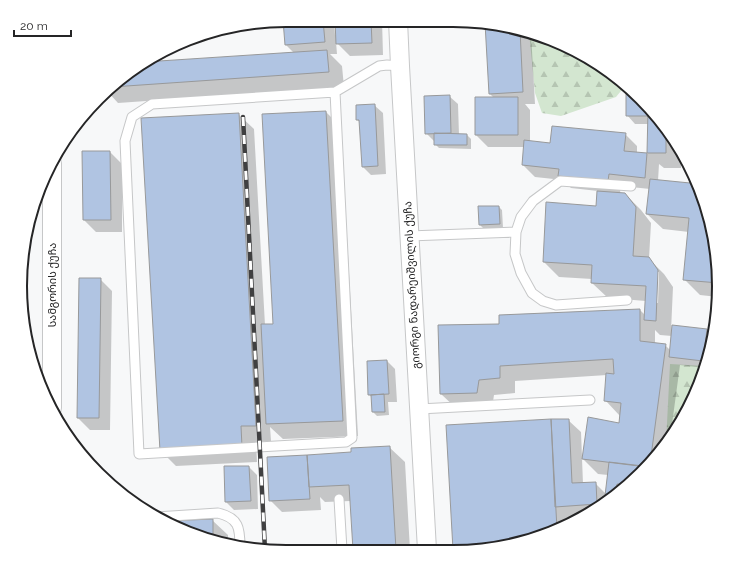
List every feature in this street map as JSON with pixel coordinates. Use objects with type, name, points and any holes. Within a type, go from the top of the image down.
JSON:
[{"type":"street","name":"გიორგი ნადარეიშვილის ქუჩა","points":[[398,27],[427,545]]},
{"type":"street","name":"სამგორის ქუჩა","points":[[52,176],[52,396]]},
{"type":"lane","points":[[335,92],[352,438],[346,442],[139,454],[124,141],[132,117],[152,104],[335,92],[378,66],[400,66]]},
{"type":"lane","points":[[627,300],[556,305],[543,301],[532,293],[521,273],[515,254],[516,232],[521,217],[532,201],[560,181],[631,186]]},
{"type":"lane","points":[[409,236],[516,232]]},
{"type":"lane","points":[[419,409],[590,400]]},
{"type":"lane","points":[[339,499],[342,545]]},
{"type":"lane","points":[[168,516],[218,514],[227,515],[235,522],[240,531],[240,541]]},
{"type":"green space","points":[[530,39],[552,47],[583,62],[622,90],[616,97],[561,116],[542,113],[535,93]]},
{"type":"green space","points":[[670,364],[699,366],[685,401],[667,432]]},
{"type":"building","points":[[284,27],[324,27],[325,42],[285,45]]},
{"type":"building","points":[[335,27],[371,27],[372,43],[336,44]]},
{"type":"building","points":[[485,29],[520,36],[523,92],[489,94]]},
{"type":"building","points":[[327,50],[329,72],[121,86],[158,61]]},
{"type":"building","points":[[626,93],[648,116],[626,116]]},
{"type":"building","points":[[450,95],[451,133],[425,134],[424,96]]},
{"type":"building","points":[[475,97],[518,97],[518,135],[475,135]]},
{"type":"building","points":[[375,104],[378,166],[362,167],[359,120],[356,120],[356,105]]},
{"type":"building","points":[[326,111],[343,421],[266,424],[261,324],[273,324],[262,114]]},
{"type":"building","points":[[239,113],[256,426],[241,426],[242,447],[160,451],[141,118]]},
{"type":"building","points":[[648,115],[666,139],[666,153],[647,153]]},
{"type":"building","points":[[552,126],[626,133],[624,151],[647,153],[645,178],[609,174],[608,181],[558,176],[559,169],[522,165],[524,140],[550,143]]},
{"type":"building","points":[[434,133],[467,134],[467,145],[434,145]]},
{"type":"building","points":[[82,151],[110,151],[111,220],[83,220]]},
{"type":"building","points":[[650,179],[690,183],[698,203],[707,235],[710,252],[712,282],[683,280],[689,218],[646,214]]},
{"type":"building","points":[[597,191],[625,193],[636,207],[633,256],[649,257],[658,270],[656,321],[644,320],[646,286],[591,283],[592,265],[543,262],[546,202],[596,206]]},
{"type":"building","points":[[478,206],[499,206],[500,224],[479,225]]},
{"type":"building","points":[[79,278],[101,278],[99,418],[77,418]]},
{"type":"building","points":[[640,309],[640,341],[666,344],[652,452],[639,466],[582,459],[588,417],[619,423],[621,403],[604,401],[606,373],[614,374],[613,359],[500,366],[500,378],[479,380],[477,393],[440,394],[438,325],[499,324],[499,315]]},
{"type":"building","points":[[672,325],[707,329],[705,345],[701,361],[669,357]]},
{"type":"building","points":[[387,360],[389,394],[368,395],[367,361]]},
{"type":"building","points":[[384,394],[385,412],[372,412],[371,395]]},
{"type":"building","points":[[551,419],[557,523],[536,531],[504,540],[487,543],[453,545],[446,425]]},
{"type":"building","points":[[551,419],[569,419],[572,483],[596,482],[597,501],[591,504],[555,507]]},
{"type":"building","points":[[390,446],[396,545],[353,545],[349,485],[309,487],[307,455],[351,452],[351,448]]},
{"type":"building","points":[[307,455],[310,499],[269,501],[267,457]]},
{"type":"building","points":[[609,462],[639,466],[624,481],[620,484],[617,484],[617,487],[605,495]]},
{"type":"building","points":[[224,466],[249,466],[251,501],[225,502]]},
{"type":"building","points":[[213,519],[213,534],[187,525],[177,521]]},
{"type":"railway","points":[[243,117],[265,544]]}]
